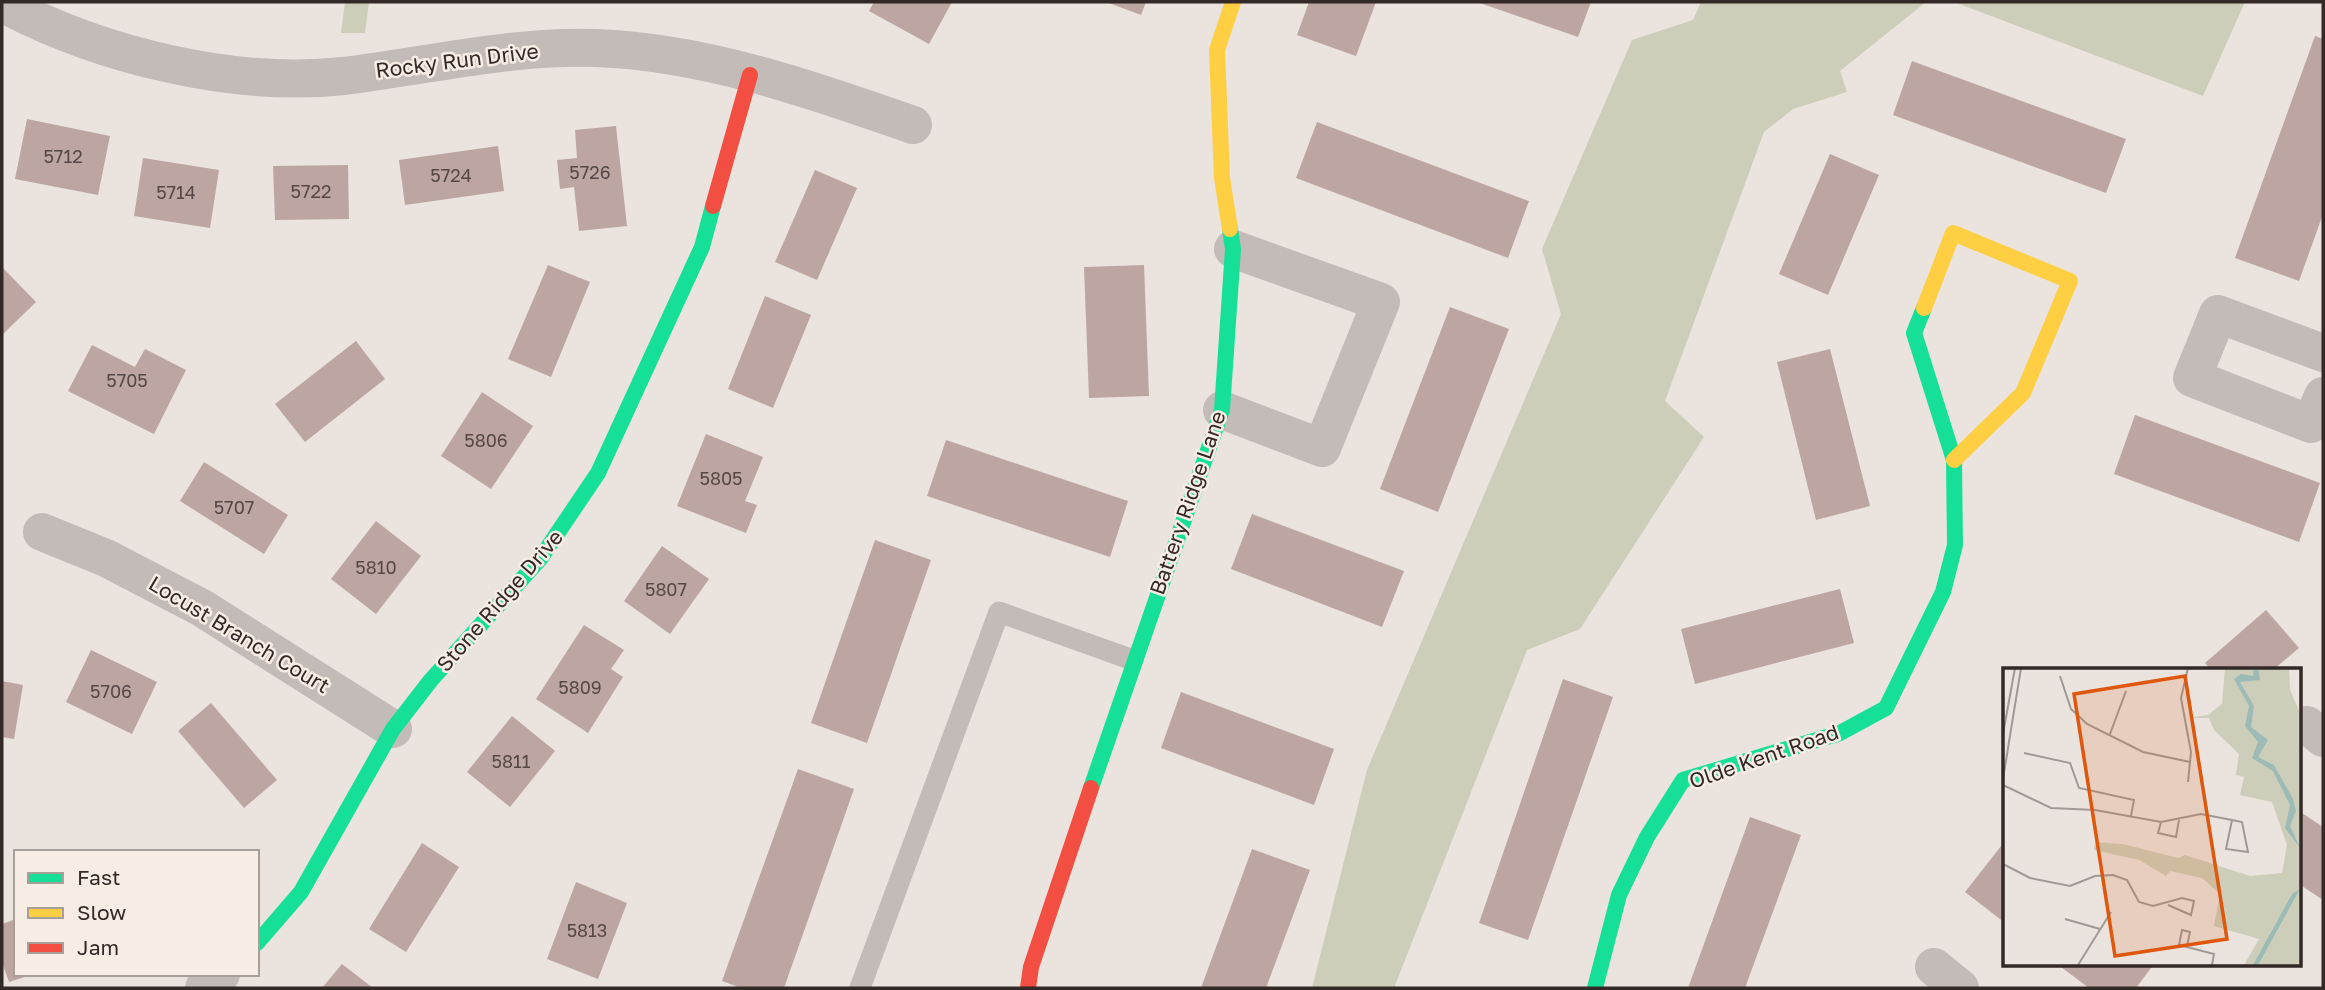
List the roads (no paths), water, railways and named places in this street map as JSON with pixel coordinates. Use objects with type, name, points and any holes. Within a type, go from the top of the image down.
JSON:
[{"type":"street","name":"Battery Ridge Lane","points":[[1028,988],[1031,967],[1133,660],[1222,410],[1233,249],[1222,178],[1217,50],[1233,2]]},
{"type":"street","name":"Rocky Run Drive","points":[[2,3],[76,36],[126,52],[180,65],[242,75],[341,76],[496,53],[593,48],[665,53],[828,95],[913,125]]},
{"type":"street","name":"Stone Ridge Drive","points":[[259,941],[308,881],[393,729],[431,680],[540,559],[598,473],[702,247],[750,75]]},
{"type":"street","name":"Olde Kent Road","points":[[1595,988],[1619,895],[1647,837],[1683,780],[1840,733],[1886,708],[1943,592],[1955,545],[1954,460],[1914,333],[1953,233],[2070,281],[2023,393],[1954,460]]},
{"type":"street","points":[[1222,410],[1322,448],[1381,302],[1233,249]]},
{"type":"street","points":[[2323,353],[2218,314],[2192,377],[2311,424],[2323,396]]},
{"type":"street","name":"Locust Branch Court","points":[[43,532],[106,558],[202,608],[393,729]]},
{"type":"street","points":[[204,988],[219,976]]},
{"type":"lane","points":[[860,988],[999,612],[1133,660]]}]
